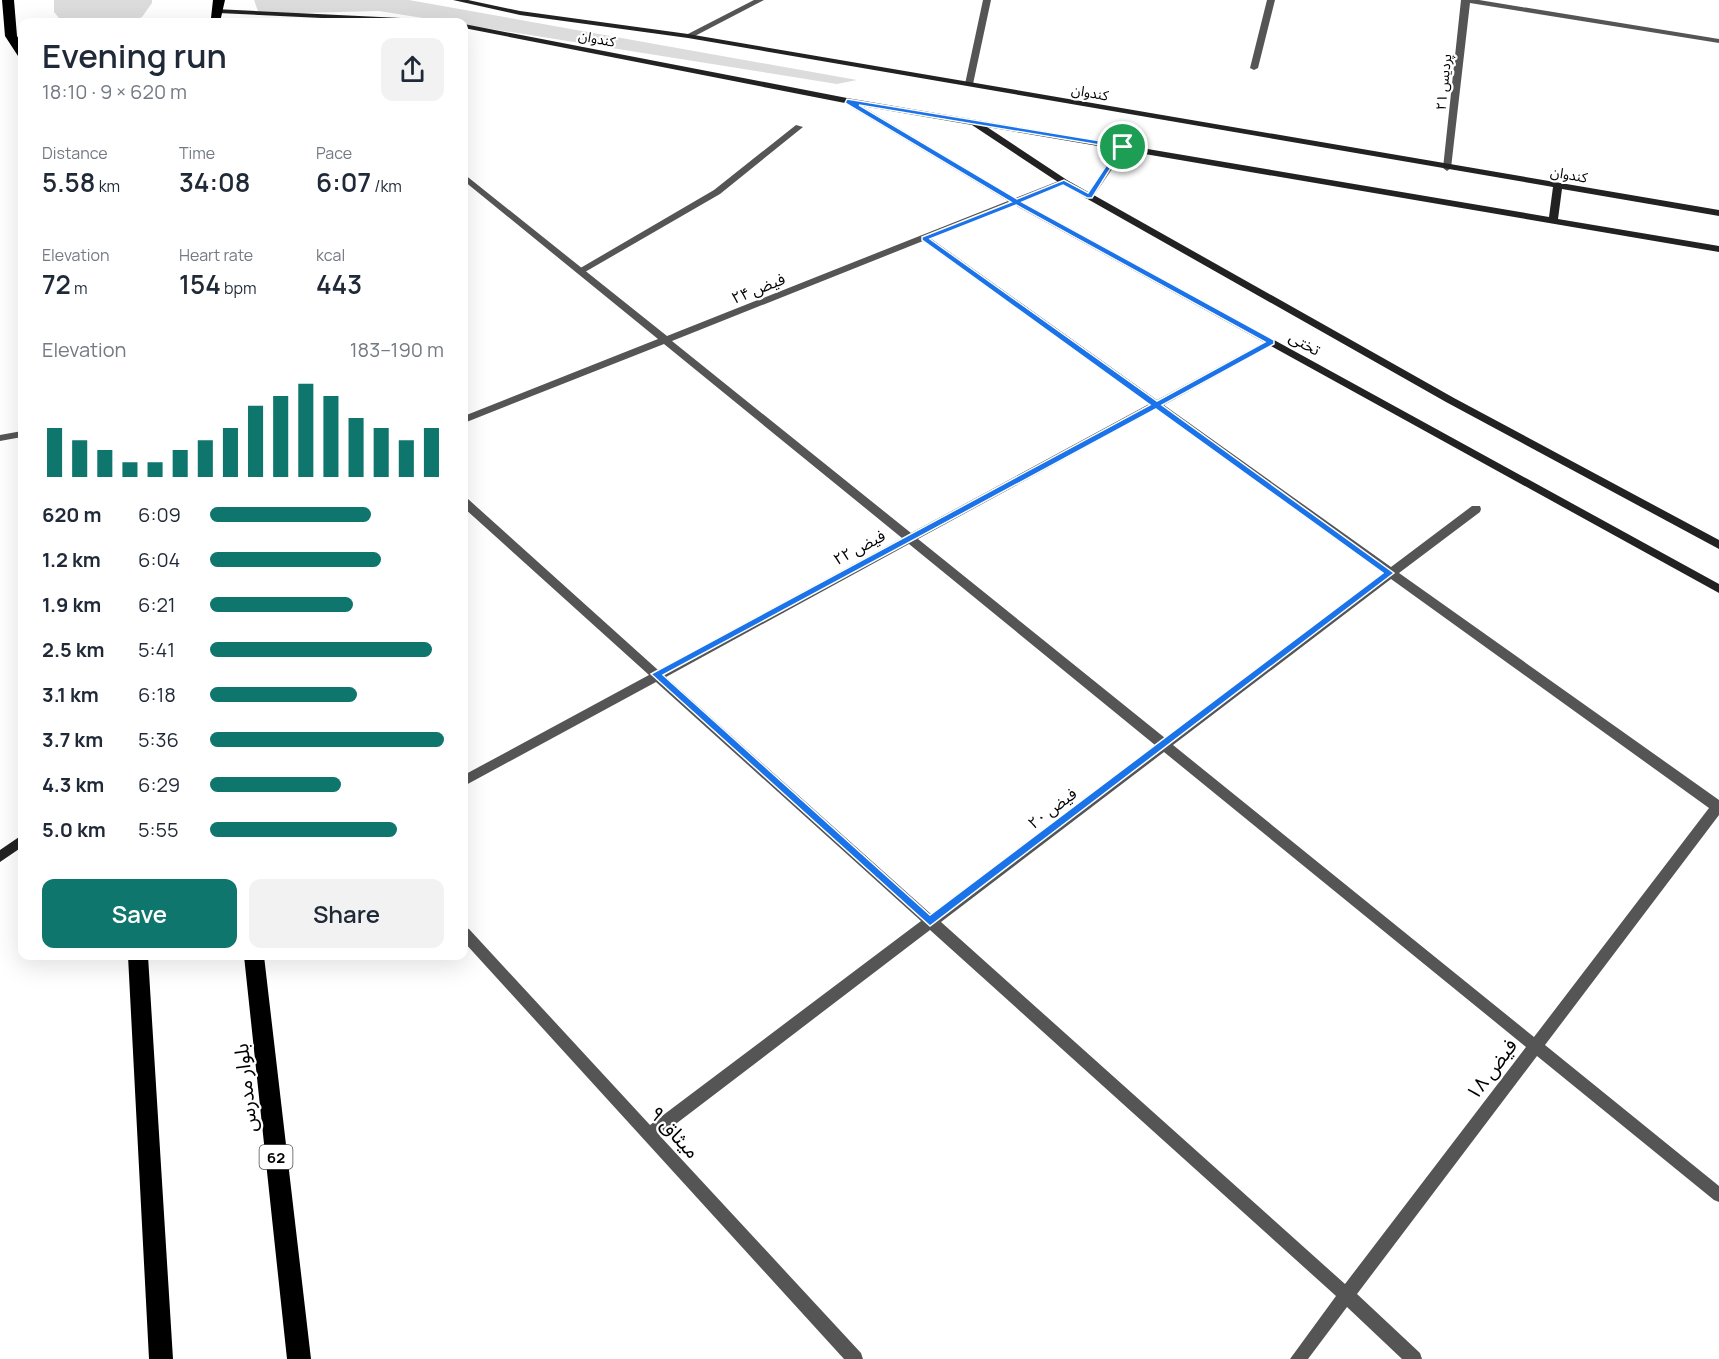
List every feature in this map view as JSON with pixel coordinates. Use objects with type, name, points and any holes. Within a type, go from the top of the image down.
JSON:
[{"type":"highway","points":[[8,0],[11,36],[18,47]]},
{"type":"highway","points":[[138,960],[161,1359]]},
{"type":"highway","name":"بلوار مدرس","points":[[254,960],[298,1359]]},
{"type":"main road","name":"کندوان","points":[[457,0],[520,13],[688,36],[1719,213]]},
{"type":"main road","points":[[217,15],[388,18]]},
{"type":"main road","points":[[354,18],[360,16]]},
{"type":"main road","name":"کندوان","points":[[468,27],[847,101],[1719,249]]},
{"type":"main road","name":"تختی","points":[[847,101],[1016,202],[1719,589]]},
{"type":"main road","name":"تختی","points":[[971,121],[1064,182],[1450,400],[1719,544]]},
{"type":"main road","points":[[1553,221],[1557,186]]},
{"type":"main road","points":[[0,857],[18,843]]},
{"type":"street","points":[[688,36],[760,0]]},
{"type":"street","points":[[969,84],[987,0]]},
{"type":"street","points":[[1254,68],[1271,0]]},
{"type":"street","points":[[1465,0],[1719,41]]},
{"type":"street","name":"پردیس ۲۱","points":[[1447,168],[1465,0]]},
{"type":"street","points":[[582,270],[717,192],[799,127]]},
{"type":"street","points":[[1089,196],[1123,147]]},
{"type":"street","points":[[468,180],[582,270],[1719,1195]]},
{"type":"street","name":"فیض ۲۴","points":[[468,418],[1064,182]]},
{"type":"street","points":[[924,238],[1718,807]]},
{"type":"street","name":"فیض ۲۲","points":[[468,779],[656,674],[1271,342]]},
{"type":"street","points":[[0,438],[18,435]]},
{"type":"street","points":[[468,506],[1347,1296],[1414,1359]]},
{"type":"street","name":"فیض ۲۰","points":[[649,1135],[1476,509]]},
{"type":"street","name":"فیض ۱۸","points":[[1298,1359],[1718,807]]},
{"type":"street","name":"میثاق ۹","points":[[468,937],[855,1359]]},
{"type":"shaded area","points":[[54,0],[152,0],[140,18],[59,18],[54,12]]},
{"type":"shaded area","points":[[254,0],[409,0],[857,80],[837,84],[468,25],[468,18],[423,18],[379,11],[259,14]]},
{"type":"route","points":[[1123,147],[847,101],[1016,202],[1271,342],[1156,405],[911,538],[656,674],[930,921],[1390,573],[1156,405],[924,238],[1016,202],[1064,182],[1089,196],[1123,147]]}]
